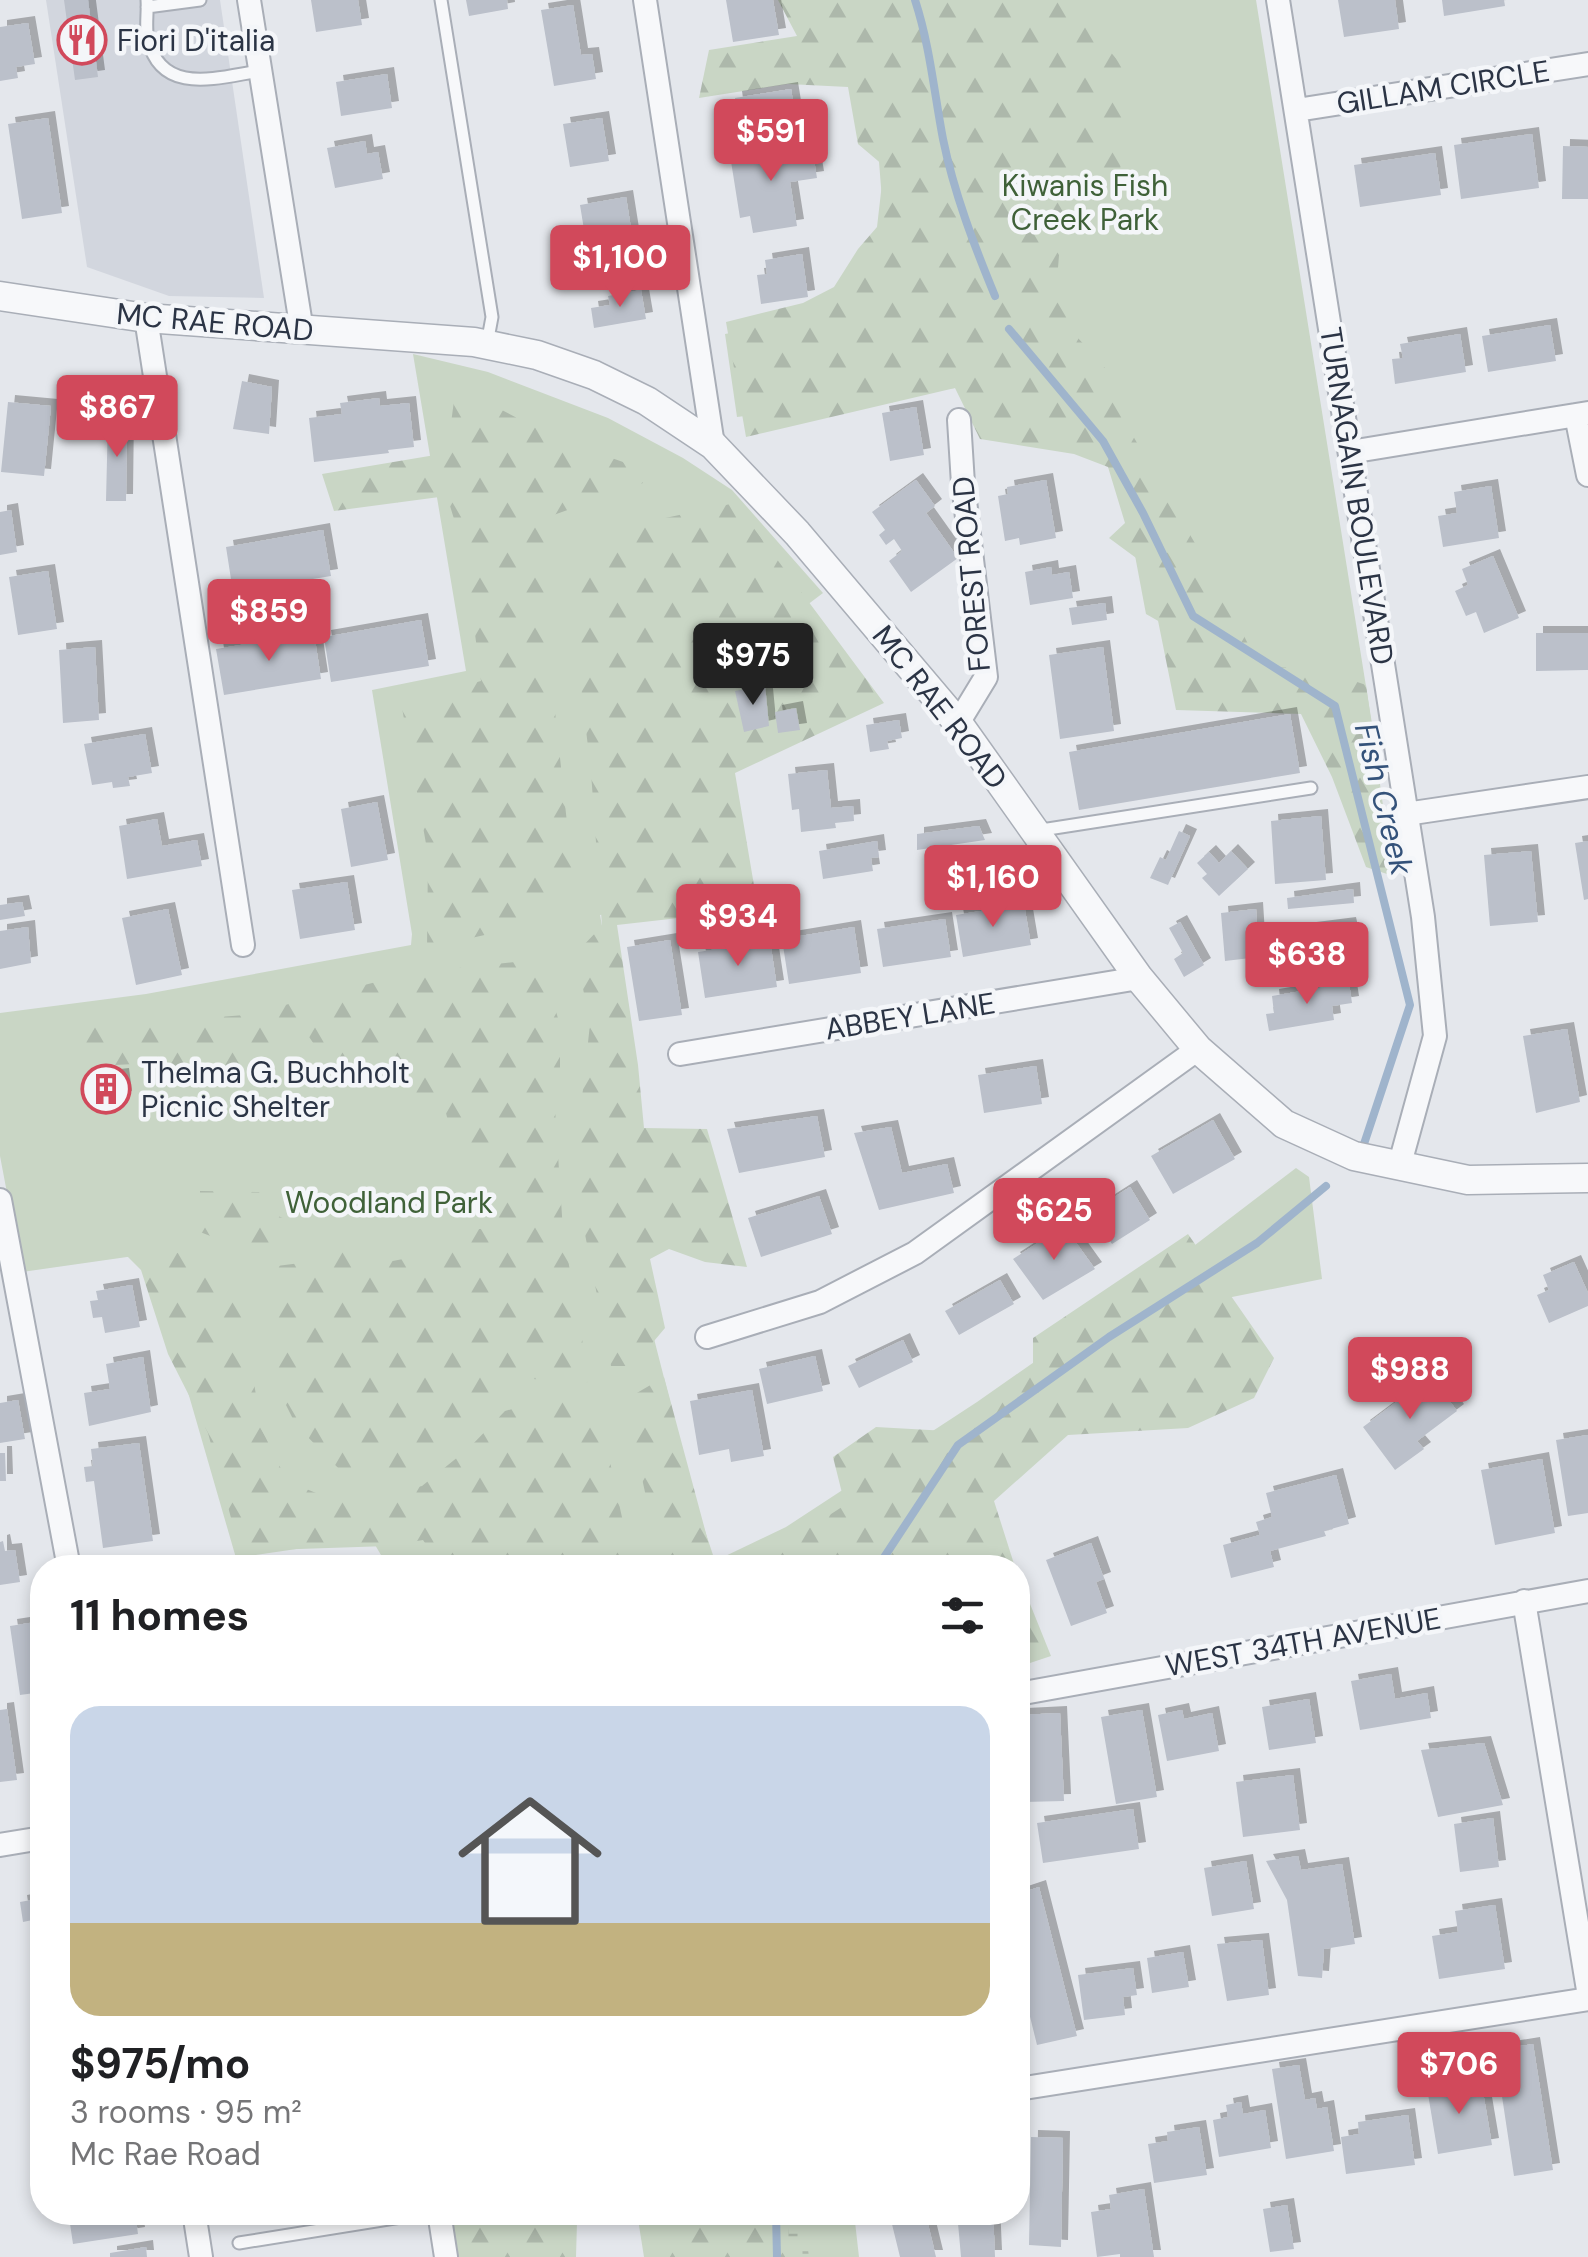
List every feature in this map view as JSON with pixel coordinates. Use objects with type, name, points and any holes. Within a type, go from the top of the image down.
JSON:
[{"type":"street","points":[[249,0],[302,331]]},
{"type":"street","points":[[644,0],[713,444]]},
{"type":"street","name":"TURNAGAIN BOULEVARD","points":[[1278,0],[1423,917],[1435,1036],[1399,1167]]},
{"type":"street","name":"GILLAM CIRCLE","points":[[1298,110],[1588,64]]},
{"type":"street","name":"MC RAE ROAD","points":[[0,296],[146,318],[488,344],[594,375],[647,401],[713,444],[798,533],[958,723],[1139,978],[1198,1049],[1284,1124],[1354,1156],[1468,1180],[1588,1178]]},
{"type":"street","points":[[146,318],[243,945]]},
{"type":"street","points":[[1350,452],[1582,414],[1588,474]]},
{"type":"street","name":"FOREST ROAD","points":[[958,723],[986,677],[962,484],[959,420]]},
{"type":"street","points":[[1406,814],[1588,787]]},
{"type":"street","name":"ABBEY LANE","points":[[680,1054],[1139,978]]},
{"type":"street","points":[[707,1337],[820,1302],[914,1253],[1198,1049]]},
{"type":"street","points":[[0,1200],[67,1555]]},
{"type":"street","name":"WEST 34TH AVENUE","points":[[1030,1692],[1588,1591]]},
{"type":"street","points":[[1524,1601],[1588,1990]]},
{"type":"street","points":[[0,1845],[30,1840]]},
{"type":"street","points":[[1030,2087],[1588,1998]]},
{"type":"street","points":[[196,2225],[201,2257]]},
{"type":"street","points":[[439,2225],[446,2257]]},
{"type":"lane","points":[[200,0],[147,4],[147,37],[154,57],[174,76],[191,81],[260,71]]},
{"type":"lane","points":[[441,0],[492,318],[488,344]]},
{"type":"lane","points":[[1035,831],[1311,788]]},
{"type":"lane","points":[[239,2244],[356,2225]]},
{"type":"shaded area","points":[[46,0],[220,0],[264,298],[169,296],[87,267]]},
{"type":"green space","points":[[778,0],[1095,0],[1090,28],[1125,69],[1124,130],[1119,176],[1106,215],[1095,229],[1061,230],[1058,268],[1078,338],[1115,379],[1129,429],[1215,578],[1259,666],[1319,669],[1366,685],[1393,876],[1366,867],[1332,777],[1301,714],[1176,710],[1147,566],[1109,538],[1125,523],[1108,467],[1074,454],[980,439],[955,388],[746,437],[726,322],[803,303],[834,287],[877,227],[884,166],[858,144],[848,87],[788,84],[699,98],[709,50],[797,36]]},
{"type":"green space","name":"Kiwanis Fish Creek Park","points":[[862,0],[1256,0],[1377,755],[1329,755],[1297,700],[1146,614],[1124,497],[1106,429],[955,388],[737,417],[725,334],[878,305],[890,299],[871,62]]},
{"type":"green space","name":"Woodland Park","points":[[413,354],[488,372],[608,418],[683,458],[732,490],[823,593],[774,630],[700,666],[746,890],[600,915],[612,980],[638,1276],[713,1555],[381,1555],[371,1538],[235,1555],[148,1254],[22,1272],[0,1156],[0,1013],[146,994],[411,945],[372,690],[466,671]]},
{"type":"green space","points":[[456,386],[555,438],[623,462],[643,483],[534,522],[547,537],[547,637],[574,888],[538,923],[427,948],[428,855],[401,702],[481,681],[465,555],[447,496],[334,511],[322,474],[447,453]]},
{"type":"green space","points":[[735,503],[884,703],[735,773],[758,909],[617,925],[644,1128],[707,1129],[747,1267],[705,1262],[669,1249],[650,1259],[665,1328],[633,1366],[611,1366],[583,1224],[578,1135],[590,1024],[576,953],[602,926],[591,772],[572,612],[587,560],[656,520]]},
{"type":"green space","points":[[515,962],[546,978],[560,1025],[560,1079],[555,1109],[563,1231],[587,1383],[533,1379],[487,1400],[398,1477],[344,1474],[296,1425],[280,1393],[269,1282],[234,1245],[200,1232],[200,1191],[259,1192],[270,1212],[295,1224],[273,1247],[269,1267],[324,1260],[347,1249],[372,1265],[429,1254],[444,1231],[497,1228],[483,1160],[456,1153],[445,1109],[432,1098],[399,1100],[373,1051],[332,1059],[318,1050],[305,1031],[290,1038],[282,1061],[220,1067],[215,1076],[137,1080],[134,1064],[96,1066],[76,1028],[245,1015],[412,973]]},
{"type":"green space","name":"Woodland Park","points":[[1296,1168],[1309,1177],[1322,1279],[1202,1303],[867,1555],[728,1555],[786,1527],[977,1402],[1123,1300]]},
{"type":"green space","points":[[1188,1234],[1274,1358],[1254,1398],[1188,1428],[1068,1435],[994,1501],[1011,1555],[768,1555],[845,1505],[833,1457],[876,1427],[947,1431],[1033,1371],[1033,1338]]},
{"type":"green space","points":[[115,1244],[194,1255],[227,1280],[243,1311],[261,1428],[287,1481],[333,1500],[380,1496],[422,1486],[469,1448],[505,1411],[562,1395],[591,1406],[605,1445],[632,1555],[433,1555],[423,1540],[388,1546],[240,1551],[208,1433],[168,1354],[141,1270]]},
{"type":"green space","points":[[664,1377],[712,1555],[666,1555],[648,1506],[625,1400]]},
{"type":"green space","points":[[1030,1604],[1051,1656],[1030,1663]]},
{"type":"green space","points":[[449,2225],[577,2225],[576,2257],[457,2257]]},
{"type":"green space","points":[[639,2225],[855,2225],[859,2257],[644,2257]]},
{"type":"green space","points":[[664,2225],[789,2225],[787,2257],[668,2257]]},
{"type":"green space","points":[[789,2225],[805,2225],[809,2257],[787,2257]]},
{"type":"building","name":"Fiori D'italia","points":[[64,0],[88,0],[98,77],[75,80]]},
{"type":"building","points":[[311,0],[358,0],[362,25],[316,32]]},
{"type":"building","points":[[466,0],[507,0],[508,9],[469,16]]},
{"type":"building","points":[[726,0],[773,0],[779,35],[733,42]]},
{"type":"building","points":[[1338,0],[1395,0],[1399,29],[1344,37]]},
{"type":"building","points":[[1442,0],[1504,0],[1505,6],[1444,16]]},
{"type":"building","points":[[573,5],[581,55],[592,54],[596,79],[554,86],[541,10]]},
{"type":"building","points":[[28,23],[35,64],[16,67],[18,78],[0,81],[0,27]]},
{"type":"building","points":[[387,74],[392,108],[341,116],[336,82]]},
{"type":"building","points":[[791,89],[798,132],[741,141],[735,98]]},
{"type":"building","points":[[48,118],[62,213],[22,219],[8,124]]},
{"type":"building","points":[[602,118],[609,161],[570,167],[563,124]]},
{"type":"building","points":[[1532,134],[1539,188],[1461,199],[1454,145]]},
{"type":"building","points":[[365,141],[367,154],[378,152],[383,179],[335,188],[327,148]]},
{"type":"building","points":[[811,142],[817,178],[790,182],[797,226],[753,233],[750,216],[740,218],[730,155]]},
{"type":"building","points":[[1563,146],[1588,147],[1588,199],[1562,199]]},
{"type":"building","points":[[1435,153],[1441,195],[1360,207],[1354,165]]},
{"type":"building","points":[[626,197],[633,241],[587,248],[580,205]]},
{"type":"building","points":[[802,254],[808,297],[761,304],[757,275],[767,274],[765,260]]},
{"type":"building","points":[[641,290],[646,319],[594,328],[591,308],[610,305],[608,296]]},
{"type":"building","points":[[1550,325],[1556,361],[1488,372],[1482,336]]},
{"type":"building","points":[[1460,334],[1466,372],[1395,384],[1392,359],[1403,358],[1400,344]]},
{"type":"building","points":[[242,381],[272,387],[269,434],[233,429]]},
{"type":"building","points":[[379,398],[380,406],[409,403],[414,447],[314,462],[309,418],[342,414],[340,403]]},
{"type":"building","points":[[8,402],[51,406],[44,476],[1,472]]},
{"type":"building","points":[[916,407],[924,455],[890,461],[882,413]]},
{"type":"building","points":[[108,417],[127,418],[126,501],[106,501]]},
{"type":"building","points":[[916,480],[935,506],[926,513],[958,558],[911,592],[889,561],[902,551],[894,539],[886,545],[879,535],[885,530],[872,512]]},
{"type":"building","points":[[1046,480],[1056,538],[1020,545],[1019,538],[1005,541],[998,496],[1008,494],[1007,487]]},
{"type":"building","points":[[1491,486],[1499,538],[1443,547],[1438,516],[1457,513],[1454,492]]},
{"type":"building","points":[[11,510],[17,552],[0,555],[0,512]]},
{"type":"building","points":[[323,530],[331,576],[233,592],[226,547]]},
{"type":"building","points":[[1493,556],[1519,618],[1484,633],[1476,612],[1466,616],[1455,591],[1468,585],[1462,569]]},
{"type":"building","points":[[1051,567],[1052,575],[1069,572],[1073,598],[1030,605],[1025,572]]},
{"type":"building","points":[[48,571],[57,629],[18,635],[9,577]]},
{"type":"building","points":[[1105,603],[1107,620],[1072,625],[1069,608]]},
{"type":"building","points":[[421,620],[429,666],[331,682],[324,637]]},
{"type":"building","points":[[314,633],[321,679],[224,695],[216,649]]},
{"type":"building","points":[[1536,633],[1588,633],[1588,670],[1536,671]]},
{"type":"building","points":[[95,647],[99,720],[63,723],[59,650]]},
{"type":"building","points":[[1103,647],[1114,731],[1060,739],[1049,655]]},
{"type":"building","points":[[765,685],[769,726],[744,732],[735,691]]},
{"type":"building","points":[[796,708],[800,730],[778,733],[775,712]]},
{"type":"building","points":[[1290,714],[1300,773],[1079,810],[1069,752]]},
{"type":"building","points":[[899,720],[902,738],[887,741],[889,749],[870,752],[866,725]]},
{"type":"building","points":[[145,734],[152,773],[128,777],[130,786],[113,788],[112,782],[92,785],[84,744]]},
{"type":"building","points":[[827,770],[831,808],[853,806],[854,821],[835,823],[836,828],[801,832],[799,809],[792,810],[788,774]]},
{"type":"building","points":[[377,802],[388,860],[351,867],[341,809]]},
{"type":"building","points":[[1321,816],[1326,880],[1275,884],[1271,821]]},
{"type":"building","points":[[157,819],[162,846],[197,840],[202,866],[127,879],[119,826]]},
{"type":"building","points":[[979,826],[985,840],[917,850],[917,834]]},
{"type":"building","points":[[1179,831],[1190,836],[1168,885],[1150,878],[1160,857],[1166,860]]},
{"type":"building","points":[[877,841],[879,857],[871,858],[873,871],[823,879],[819,851]]},
{"type":"building","points":[[1588,841],[1588,899],[1584,900],[1575,843]]},
{"type":"building","points":[[1231,851],[1248,869],[1219,896],[1202,878],[1207,874],[1197,863],[1209,852],[1219,863]]},
{"type":"building","points":[[1531,851],[1538,922],[1490,926],[1484,855]]},
{"type":"building","points":[[347,882],[355,930],[300,939],[292,890]]},
{"type":"building","points":[[1353,889],[1354,903],[1288,909],[1287,898]]},
{"type":"building","points":[[22,902],[25,916],[0,920],[0,905]]},
{"type":"building","points":[[1024,904],[1031,945],[963,957],[956,915]]},
{"type":"building","points":[[168,909],[182,975],[136,985],[122,918]]},
{"type":"building","points":[[1256,909],[1259,957],[1225,961],[1221,913]]},
{"type":"building","points":[[945,919],[951,957],[883,967],[877,929]]},
{"type":"building","points":[[1180,922],[1204,965],[1184,977],[1174,959],[1183,953],[1169,928]]},
{"type":"building","points":[[1349,924],[1354,947],[1277,958],[1270,934]]},
{"type":"building","points":[[28,927],[31,963],[0,969],[0,931]]},
{"type":"building","points":[[854,927],[861,973],[789,984],[782,939]]},
{"type":"building","points":[[670,940],[682,1015],[639,1021],[627,947]]},
{"type":"building","points":[[770,941],[777,987],[705,998],[698,952]]},
{"type":"building","points":[[1349,983],[1352,1003],[1332,1006],[1334,1020],[1269,1031],[1266,1014],[1274,1013],[1272,996]]},
{"type":"building","points":[[1567,1029],[1580,1102],[1536,1113],[1523,1036]]},
{"type":"building","points":[[1036,1066],[1042,1104],[984,1113],[978,1075]]},
{"type":"building","name":"Thelma G. Buchholt Picnic Shelter","points":[[122,1075],[125,1098],[90,1103],[87,1079]]},
{"type":"building","points":[[817,1116],[825,1157],[739,1173],[727,1129]]},
{"type":"building","points":[[1213,1120],[1235,1159],[1173,1194],[1151,1156]]},
{"type":"building","points":[[891,1127],[902,1173],[947,1164],[954,1193],[879,1210],[854,1133]]},
{"type":"building","points":[[1130,1187],[1150,1220],[1112,1244],[1091,1212]]},
{"type":"building","points":[[819,1196],[832,1234],[761,1257],[748,1218]]},
{"type":"building","points":[[1064,1226],[1095,1269],[1043,1300],[1013,1259]]},
{"type":"building","points":[[1574,1262],[1588,1293],[1588,1306],[1549,1323],[1537,1295],[1549,1290],[1543,1275]]},
{"type":"building","points":[[1000,1280],[1014,1304],[959,1335],[945,1311]]},
{"type":"building","points":[[132,1285],[140,1327],[105,1333],[102,1317],[93,1318],[90,1301],[98,1300],[96,1291]]},
{"type":"building","points":[[903,1340],[913,1362],[859,1388],[848,1366]]},
{"type":"building","points":[[815,1356],[823,1391],[767,1404],[759,1369]]},
{"type":"building","points":[[143,1357],[151,1412],[89,1426],[84,1393],[110,1389],[106,1364]]},
{"type":"building","points":[[1431,1376],[1457,1411],[1417,1441],[1424,1449],[1395,1470],[1363,1427]]},
{"type":"building","points":[[752,1390],[764,1456],[731,1462],[729,1449],[699,1455],[690,1401]]},
{"type":"building","points":[[18,1400],[25,1439],[0,1443],[0,1403]]},
{"type":"building","points":[[1588,1435],[1588,1513],[1568,1516],[1556,1440]]},
{"type":"building","points":[[139,1443],[153,1541],[103,1548],[94,1481],[86,1482],[84,1467],[93,1466],[91,1449]]},
{"type":"building","points":[[0,1453],[5,1453],[6,1481],[0,1481]]},
{"type":"building","points":[[1542,1459],[1555,1533],[1495,1545],[1481,1470]]},
{"type":"building","points":[[1336,1475],[1349,1524],[1324,1531],[1326,1536],[1270,1551],[1274,1567],[1231,1578],[1223,1545],[1260,1535],[1256,1522],[1272,1517],[1266,1493]]},
{"type":"building","points":[[3,1541],[5,1551],[15,1550],[20,1582],[0,1585]]},
{"type":"building","points":[[1091,1543],[1104,1579],[1096,1582],[1107,1613],[1071,1626],[1046,1560]]},
{"type":"building","points":[[30,1623],[30,1694],[20,1695],[10,1626]]},
{"type":"building","points":[[1391,1674],[1395,1699],[1427,1693],[1431,1718],[1360,1730],[1351,1681]]},
{"type":"building","points":[[1309,1699],[1316,1743],[1269,1750],[1262,1707]]},
{"type":"building","points":[[7,1709],[17,1780],[0,1782],[0,1710]]},
{"type":"building","points":[[1142,1710],[1157,1797],[1116,1804],[1101,1717]]},
{"type":"building","points":[[1182,1710],[1184,1719],[1212,1713],[1219,1751],[1167,1761],[1158,1715]]},
{"type":"building","points":[[1060,1713],[1064,1801],[1030,1802],[1030,1714]]},
{"type":"building","points":[[1484,1743],[1503,1805],[1438,1817],[1421,1750]]},
{"type":"building","points":[[1293,1775],[1300,1830],[1243,1837],[1236,1782]]},
{"type":"building","points":[[1133,1809],[1139,1849],[1043,1863],[1037,1823]]},
{"type":"building","points":[[1493,1818],[1499,1867],[1460,1872],[1454,1824]]},
{"type":"building","points":[[1298,1856],[1301,1870],[1342,1864],[1355,1944],[1324,1949],[1322,1978],[1298,1976],[1287,1900],[1266,1861]]},
{"type":"building","points":[[1246,1861],[1254,1909],[1212,1916],[1204,1868]]},
{"type":"building","points":[[1039,1887],[1077,2036],[1037,2045],[1030,2017],[1030,1890]]},
{"type":"building","points":[[30,1900],[30,1921],[23,1922],[20,1902]]},
{"type":"building","points":[[1495,1905],[1505,1969],[1439,1979],[1432,1936],[1458,1932],[1455,1911]]},
{"type":"building","points":[[1262,1940],[1269,1995],[1227,2001],[1217,1944]]},
{"type":"building","points":[[1183,1952],[1189,1987],[1152,1993],[1147,1958]]},
{"type":"building","points":[[1133,1968],[1137,1995],[1123,1997],[1125,2015],[1084,2020],[1078,1975]]},
{"type":"building","points":[[1533,2044],[1553,2170],[1514,2176],[1495,2050]]},
{"type":"building","points":[[1299,2065],[1305,2100],[1315,2098],[1317,2109],[1327,2107],[1334,2151],[1286,2159],[1272,2069]]},
{"type":"building","points":[[1481,2080],[1492,2145],[1438,2154],[1427,2088]]},
{"type":"building","points":[[1241,2102],[1243,2114],[1265,2110],[1271,2148],[1219,2157],[1213,2120],[1228,2117],[1226,2105]]},
{"type":"building","points":[[1408,2115],[1415,2165],[1346,2174],[1341,2137],[1359,2134],[1358,2122]]},
{"type":"building","points":[[1199,2127],[1207,2175],[1154,2183],[1148,2144],[1168,2141],[1167,2132]]},
{"type":"building","points":[[1031,2137],[1063,2138],[1061,2247],[1029,2245]]},
{"type":"building","points":[[1144,2189],[1154,2257],[1097,2257],[1091,2212],[1111,2209],[1109,2195]]},
{"type":"building","points":[[1287,2205],[1294,2249],[1270,2252],[1263,2209]]},
{"type":"building","points":[[70,2225],[137,2225],[138,2234],[73,2244]]},
{"type":"building","points":[[892,2225],[928,2225],[936,2257],[900,2257]]},
{"type":"building","points":[[958,2225],[994,2225],[995,2257],[961,2257]]},
{"type":"building","points":[[146,2247],[147,2257],[110,2257],[110,2253]]},
{"type":"waterway","name":"Fish Creek","points":[[915,0],[953,179],[995,296]]},
{"type":"waterway","name":"Fish Creek","points":[[1009,329],[1103,441],[1193,616],[1335,706],[1410,1005],[1361,1153]]},
{"type":"waterway","name":"Fish Creek","points":[[886,1555],[958,1445],[1109,1337],[1257,1243],[1326,1186]]},
{"type":"waterway","name":"Fish Creek","points":[[776,2225],[777,2257]]},
{"type":"place","name":"Fiori D'italia","points":[[82,40]]},
{"type":"place","name":"Thelma G. Buchholt Picnic Shelter","points":[[106,1089]]}]
